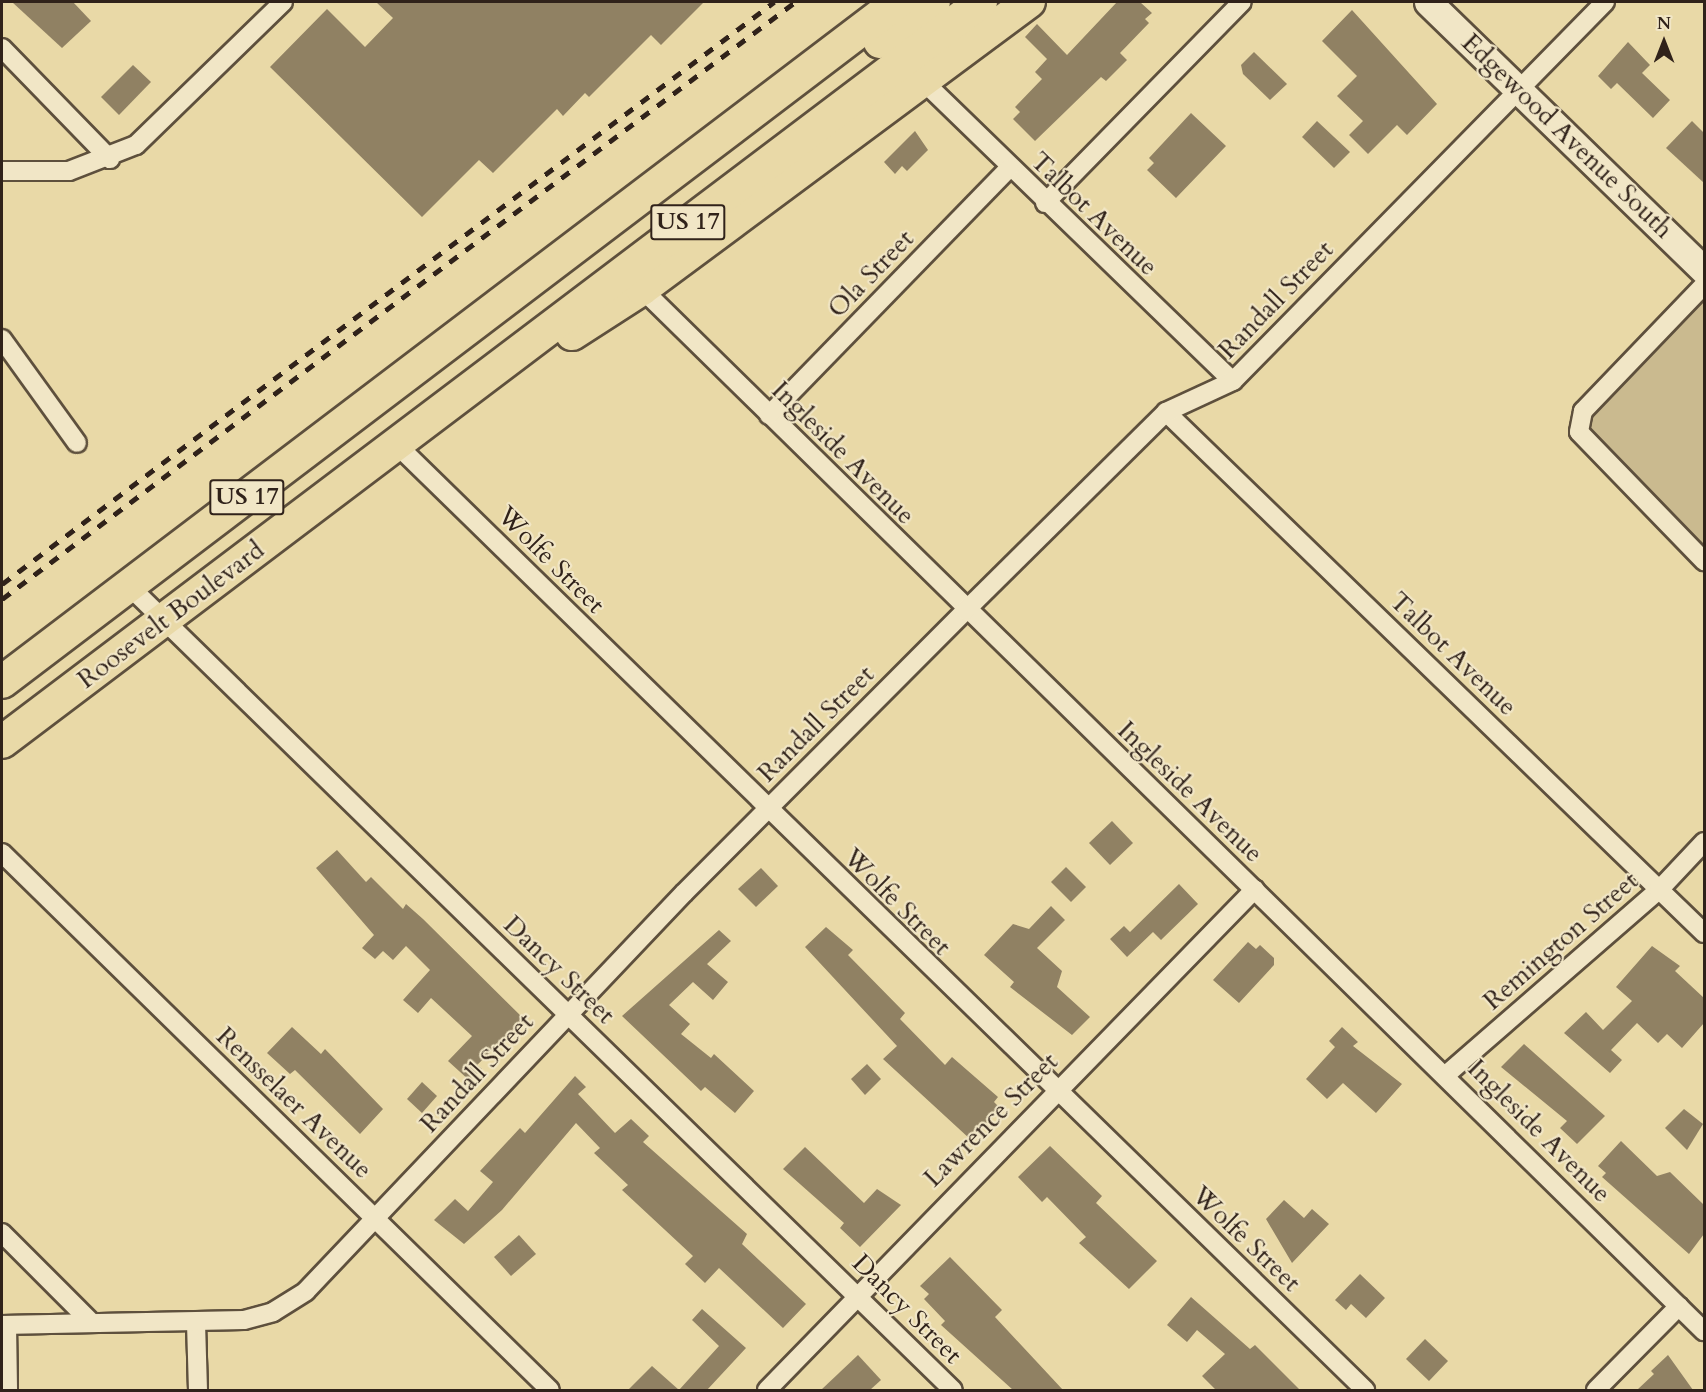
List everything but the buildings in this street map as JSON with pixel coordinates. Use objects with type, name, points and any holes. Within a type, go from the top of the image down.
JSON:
[{"type":"highway","points":[[365,408],[898,2]]},
{"type":"highway","name":"US 17","points":[[365,408],[721,162],[934,2]]},
{"type":"highway","name":"US 17","points":[[397,445],[981,2]]},
{"type":"highway","points":[[397,445],[642,289],[1029,2]]},
{"type":"highway","name":"Roosevelt Boulevard","points":[[2,681],[365,408]]},
{"type":"highway","name":"Roosevelt Boulevard","points":[[2,742],[397,445]]},
{"type":"main road","name":"Edgewood Avenue South","points":[[1428,2],[1704,270]]},
{"type":"street","points":[[2,171],[69,171],[110,159],[143,140],[283,2]]},
{"type":"street","points":[[1045,203],[1242,2]]},
{"type":"street","name":"Randall Street","points":[[4,1325],[196,1323],[273,1312],[306,1291],[568,1015],[965,611],[1166,412],[1233,381],[1605,2]]},
{"type":"street","points":[[2,48],[110,159]]},
{"type":"street","name":"Talbot Avenue","points":[[923,81],[1045,203],[1233,381]]},
{"type":"street","name":"Ola Street","points":[[768,415],[1009,168]]},
{"type":"street","points":[[1704,285],[1583,411],[1579,432],[1704,561]]},
{"type":"street","name":"Ingleside Avenue","points":[[642,289],[965,611],[1447,1074],[1704,1330]]},
{"type":"street","points":[[2,339],[77,443]]},
{"type":"street","name":"Talbot Avenue","points":[[1166,412],[1704,933]]},
{"type":"street","name":"Wolfe Street","points":[[397,445],[767,810],[1365,1390]]},
{"type":"street","name":"Dancy Street","points":[[129,586],[953,1390]]},
{"type":"street","name":"Remington Street","points":[[1447,1074],[1659,890],[1704,842]]},
{"type":"street","name":"Rensselaer Avenue","points":[[2,853],[550,1390]]},
{"type":"street","name":"Lawrence Street","points":[[767,1390],[1255,889]]},
{"type":"street","points":[[2,1233],[92,1323]]},
{"type":"street","points":[[1596,1390],[1679,1306]]},
{"type":"street","points":[[196,1323],[198,1390]]},
{"type":"street","points":[[4,1325],[8,1390]]},
{"type":"shaded area","points":[[1704,300],[1704,547],[1584,426]]},
{"type":"railway","points":[[2,584],[774,2]]},
{"type":"railway","points":[[2,599],[795,2]]}]
